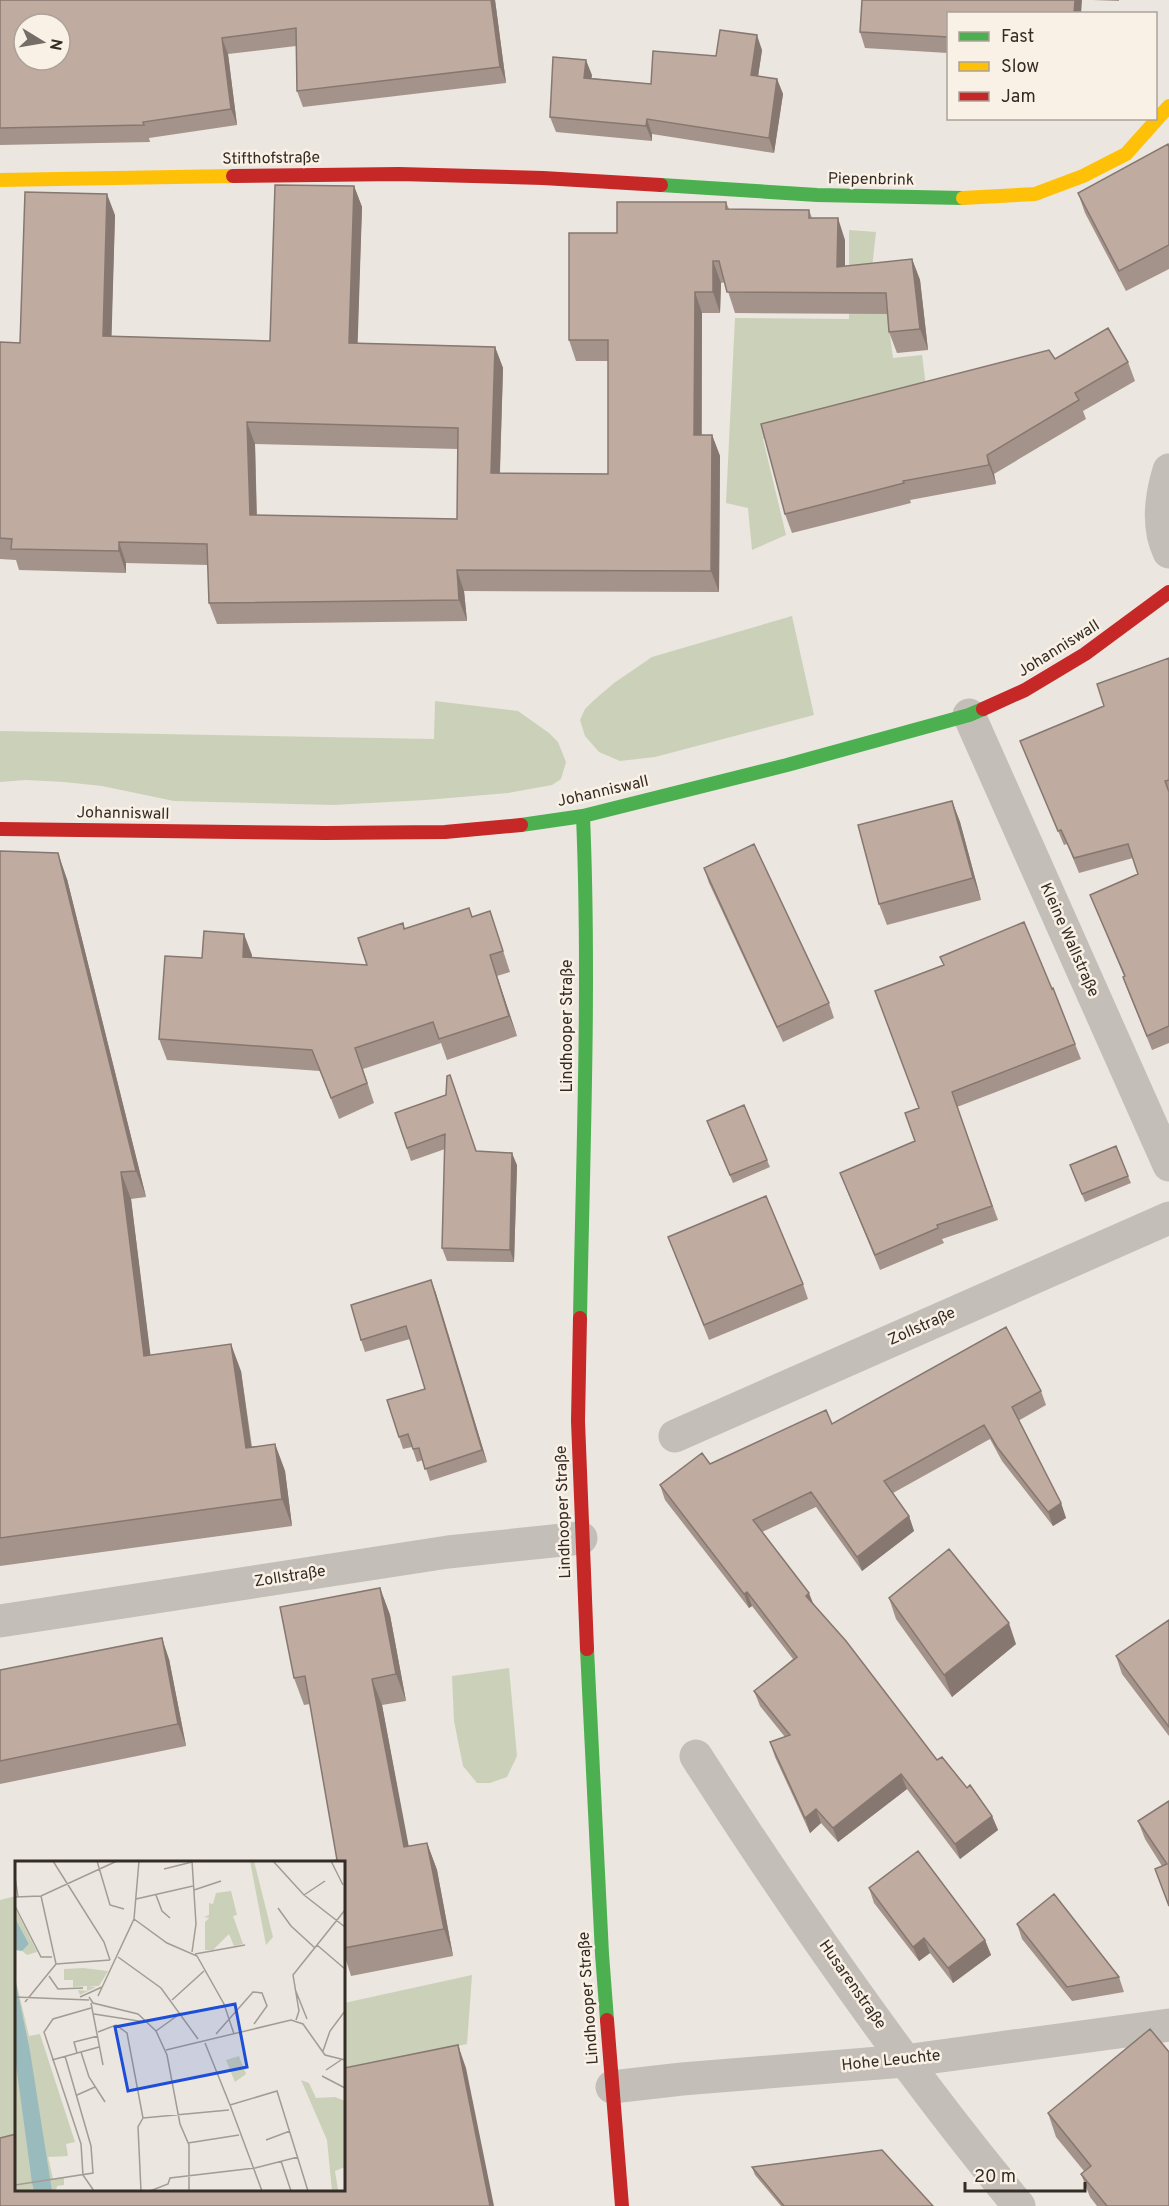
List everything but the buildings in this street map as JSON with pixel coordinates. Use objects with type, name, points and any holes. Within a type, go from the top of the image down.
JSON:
[{"type":"main road","name":"Piepenbrink","points":[[1157,119],[1169,106]]},
{"type":"main road","name":"Piepenbrink","points":[[543,178],[817,195],[958,198],[1035,194],[1083,176],[1126,154],[1156,120]]},
{"type":"main road","name":"Stifthofstraße","points":[[0,180],[399,174],[543,178]]},
{"type":"main road","name":"Johanniswall","points":[[0,829],[324,833],[445,832],[540,823],[583,816],[787,765],[969,715],[1025,690],[1085,654],[1169,592]]},
{"type":"main road","name":"Lindhooper Straße","points":[[583,816],[586,884],[585,1073],[578,1421],[581,1538],[602,1954],[622,2206]]},
{"type":"street","points":[[1169,470],[1163,489],[1161,521],[1169,552]]},
{"type":"street","name":"Kleine Wallstraße","points":[[969,715],[1169,1165]]},
{"type":"street","name":"Zollstraße","points":[[675,1436],[1169,1218]]},
{"type":"street","name":"Zollstraße","points":[[0,1621],[448,1552],[581,1538]]},
{"type":"street","name":"Husarenstraße","points":[[696,1756],[754,1847],[904,2061],[1019,2206]]},
{"type":"street","name":"Hohe Leuchte","points":[[612,2087],[904,2061],[1169,2025]]},
{"type":"green space","points":[[849,230],[876,232],[871,277],[883,282],[893,358],[922,355],[928,402],[844,415],[763,439],[786,535],[752,550],[748,508],[726,503],[735,318],[849,319]]},
{"type":"green space","points":[[792,616],[814,715],[655,757],[620,761],[599,752],[585,736],[580,720],[585,709],[614,683],[652,657]]},
{"type":"green space","points":[[435,701],[518,711],[558,742],[566,762],[561,779],[552,785],[508,793],[333,805],[174,801],[102,786],[26,780],[0,782],[0,731],[434,739]]},
{"type":"green space","points":[[509,1668],[517,1756],[507,1777],[490,1783],[477,1783],[463,1766],[454,1721],[452,1676]]},
{"type":"green space","points":[[15,1896],[15,2136],[0,2140],[0,1900]]},
{"type":"green space","points":[[472,1975],[467,2044],[345,2071],[345,2003]]},
{"type":"traffic: fast","points":[[661,185],[817,195],[963,198]]},
{"type":"traffic: fast","points":[[521,825],[583,816],[787,765],[969,715],[983,709]]},
{"type":"traffic: fast","points":[[580,1318],[586,1004],[583,816]]},
{"type":"traffic: fast","points":[[587,1649],[607,2020]]},
{"type":"traffic: slow","points":[[1157,119],[1169,106]]},
{"type":"traffic: slow","points":[[963,198],[1035,194],[1083,176],[1126,154],[1156,120]]},
{"type":"traffic: slow","points":[[0,180],[233,176]]},
{"type":"traffic: jam","points":[[233,176],[399,174],[543,178],[661,185]]},
{"type":"traffic: jam","points":[[983,709],[1025,690],[1085,654],[1169,592]]},
{"type":"traffic: jam","points":[[0,829],[325,833],[445,832],[521,825]]},
{"type":"traffic: jam","points":[[580,1318],[578,1421],[587,1649]]},
{"type":"traffic: jam","points":[[607,2020],[622,2206]]}]
